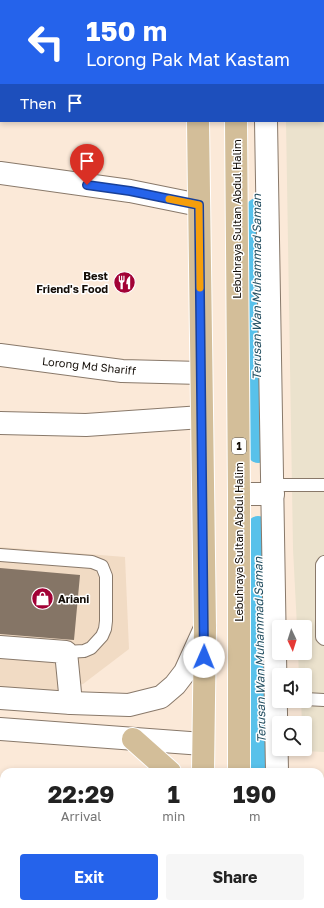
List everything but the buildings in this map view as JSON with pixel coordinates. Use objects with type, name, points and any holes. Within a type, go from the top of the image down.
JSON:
[{"type":"main road","points":[[198,122],[205,628],[203,768]]},
{"type":"main road","name":"Lebuhraya Sultan Abdul Halim","points":[[236,122],[240,494],[239,768]]},
{"type":"main road","points":[[133,739],[166,768]]},
{"type":"street","points":[[266,122],[273,489],[281,668]]},
{"type":"street","points":[[0,174],[130,191],[199,205]]},
{"type":"street","name":"Lorong Md Shariff","points":[[0,355],[122,371],[201,373]]},
{"type":"street","points":[[0,423],[86,425],[202,417]]},
{"type":"street","points":[[240,494],[273,489]]},
{"type":"street","points":[[0,698],[71,703],[129,704],[160,697],[174,685],[185,672],[205,628]]},
{"type":"street","points":[[0,647],[66,652],[71,703]]},
{"type":"street","points":[[277,768],[282,708]]},
{"type":"street","points":[[0,729],[203,744]]},
{"type":"lane","points":[[273,489],[324,485]]},
{"type":"lane","points":[[0,555],[92,562],[102,566],[106,576],[106,621],[102,636],[97,643],[84,651],[66,652]]},
{"type":"lane","points":[[324,562],[322,565],[322,637],[324,639]]},
{"type":"lane","points":[[312,700],[324,700]]},
{"type":"shaded area","points":[[286,122],[324,122],[324,752],[312,751],[312,716],[302,716],[301,708],[312,708],[312,668],[299,668],[298,660],[312,660],[312,620],[297,620],[293,549]]},
{"type":"shaded area","points":[[0,547],[125,557],[129,649],[83,684],[43,693],[0,689]]},
{"type":"waterway","name":"Terusan Wan Muhammad Saman","points":[[257,209],[258,452]]},
{"type":"waterway","name":"Terusan Wan Muhammad Saman","points":[[258,527],[261,768]]},
{"type":"slow traffic","points":[[169,199],[199,205],[200,288]]},
{"type":"place","name":"Best Friend's Food","points":[[124,282]]},
{"type":"place","name":"Ariani","points":[[43,599]]},
{"type":"route","points":[[87,185],[130,191],[199,205],[205,628],[204,657]]}]
